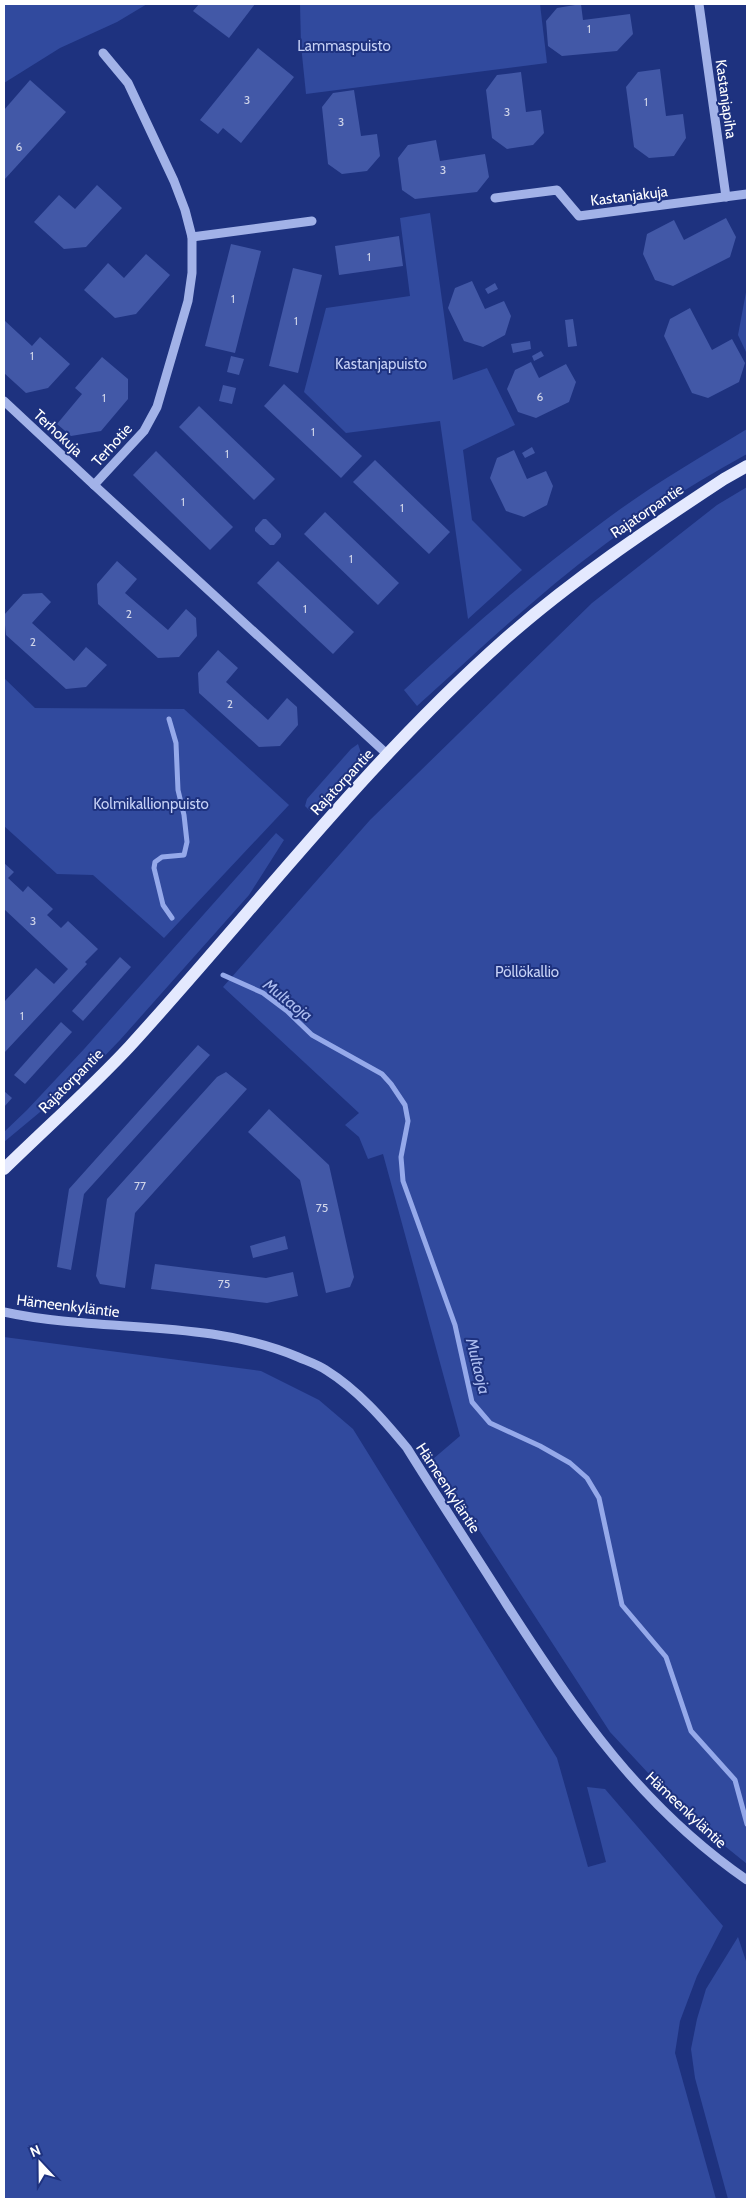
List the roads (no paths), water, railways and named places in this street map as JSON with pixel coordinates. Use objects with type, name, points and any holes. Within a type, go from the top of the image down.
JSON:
[{"type":"main road","name":"Rajatorpantie","points":[[4,1168],[128,1048],[302,850],[388,755],[457,684],[548,603],[646,530],[747,466]]},
{"type":"street","name":"Kastanjapiha","points":[[698,4],[726,198]]},
{"type":"street","name":"Terhotie","points":[[102,53],[128,83],[174,181],[185,210],[192,237],[192,274],[188,301],[157,407],[144,431],[94,485],[388,755]]},
{"type":"street","name":"Kastanjakuja","points":[[495,198],[557,190],[579,216],[747,194]]},
{"type":"street","points":[[192,237],[312,221]]},
{"type":"street","name":"Terhokuja","points":[[4,401],[94,485]]},
{"type":"street","name":"Hämeenkyläntie","points":[[4,1312],[54,1320],[212,1335],[252,1341],[324,1368],[342,1380],[385,1421],[407,1448],[586,1724],[621,1766],[674,1822],[715,1858],[747,1880]]},
{"type":"waterway","name":"Multaoja","points":[[169,719],[176,743],[178,790],[184,815],[187,842],[184,855],[162,857],[155,862],[154,868],[163,905],[172,918]]},
{"type":"waterway","name":"Multaoja","points":[[223,975],[263,993],[287,1011],[312,1035],[382,1074],[405,1105],[408,1121],[401,1157],[403,1181],[455,1325],[472,1402],[490,1423],[540,1446],[570,1463],[587,1478],[599,1498],[622,1605],[666,1657],[691,1731],[735,1780],[747,1824]]},
{"type":"park label","name":"Lammaspuisto","points":[[344,46]]},
{"type":"park label","name":"Kastanjapuisto","points":[[381,364]]},
{"type":"park label","name":"Kolmikallionpuisto","points":[[151,804]]},
{"type":"park label","name":"Pöllökallio","points":[[527,972]]}]
